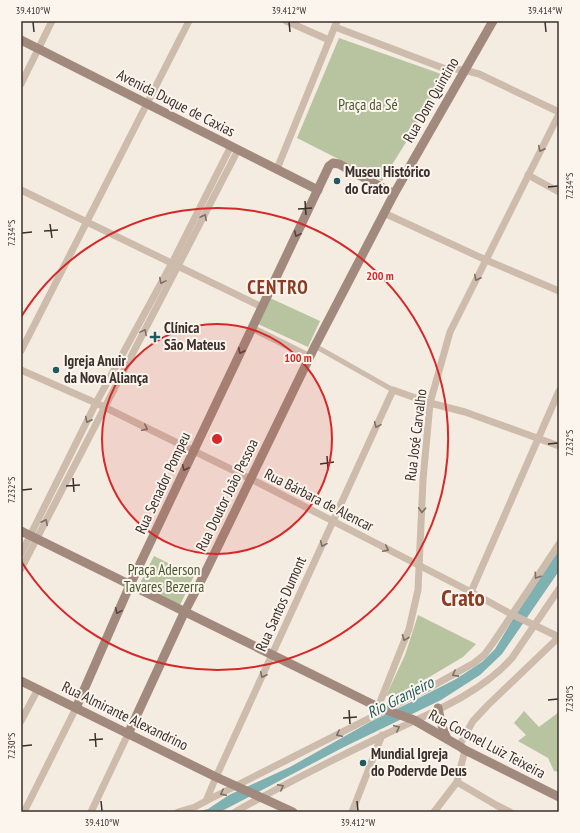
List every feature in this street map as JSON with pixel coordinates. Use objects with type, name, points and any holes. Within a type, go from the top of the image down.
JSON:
[{"type":"main road","name":"Rua Dom Quintino","points":[[384,213],[492,21]]},
{"type":"main road","name":"Avenida Duque de Caxias","points":[[21,40],[318,190]]},
{"type":"main road","name":"Rua Senador Pompeu","points":[[76,708],[130,585],[329,166],[333,163],[339,164],[394,194]]},
{"type":"main road","name":"Rua Doutor João Pessoa","points":[[128,734],[184,613],[251,479],[314,346],[384,213]]},
{"type":"main road","name":"Rua Coronel Luiz Teixeira","points":[[21,531],[184,613],[382,709],[414,720],[462,748],[559,797]]},
{"type":"main road","name":"Rua Almirante Alexandrino","points":[[21,682],[216,777],[293,812]]},
{"type":"main road","points":[[438,708],[441,723],[447,739]]},
{"type":"street","points":[[21,84],[52,21]]},
{"type":"street","points":[[21,351],[189,21]]},
{"type":"street","points":[[286,21],[329,40]]},
{"type":"street","points":[[277,169],[336,24],[443,68],[464,70],[479,74],[559,113]]},
{"type":"street","name":"Rua José Carvalho","points":[[382,709],[409,629],[418,590],[423,480],[430,403],[450,332],[559,113]]},
{"type":"street","points":[[21,569],[33,537],[104,408],[175,264],[235,148]]},
{"type":"street","points":[[528,175],[559,192]]},
{"type":"street","points":[[21,190],[262,306]]},
{"type":"street","points":[[384,213],[486,260],[559,291]]},
{"type":"street","points":[[49,506],[96,403],[175,264]]},
{"type":"street","points":[[252,328],[310,357]]},
{"type":"street","points":[[314,346],[393,390],[430,403],[465,412],[559,446]]},
{"type":"street","name":"Rua Bárbara de Alencar","points":[[21,370],[96,403],[251,479],[511,614],[559,637]]},
{"type":"street","name":"Rua Santos Dumont","points":[[206,801],[393,390]]},
{"type":"street","points":[[471,592],[559,391]]},
{"type":"street","points":[[21,554],[33,537]]},
{"type":"street","points":[[178,812],[195,807],[238,786],[382,709],[474,663],[484,655],[559,544]]},
{"type":"street","points":[[235,812],[382,735],[484,684],[503,668],[512,658],[559,589]]},
{"type":"street","points":[[434,812],[457,782],[462,748],[473,721],[559,637]]},
{"type":"street","points":[[21,721],[38,689]]},
{"type":"street","name":"Rua Senador Pompeu","points":[[24,812],[76,708]]},
{"type":"street","name":"Rua Doutor João Pessoa","points":[[91,812],[128,734]]},
{"type":"street","points":[[352,812],[382,735]]},
{"type":"street","points":[[457,782],[496,806],[510,812]]},
{"type":"green space","name":"Praça da Sé","points":[[339,38],[447,76],[382,181],[297,138]]},
{"type":"green space","points":[[270,298],[320,321],[308,347],[258,324]]},
{"type":"green space","name":"Praça Aderson Tavares Bezerra","points":[[154,556],[194,576],[180,605],[139,585]]},
{"type":"green space","points":[[418,615],[476,644],[463,657],[431,676],[394,697],[386,696],[405,655]]},
{"type":"green space","points":[[524,711],[539,727],[559,712],[559,772],[554,771],[548,758],[518,741],[526,735],[514,723]]},
{"type":"water","points":[[559,550],[559,571],[502,654],[480,675],[441,700],[344,747],[220,812],[196,812],[208,809],[229,795],[290,767],[370,722],[456,679],[482,662],[495,649]]},
{"type":"place","name":"Museu Histórico do Crato","points":[[337,181]]},
{"type":"place","name":"Clínica São Mateus","points":[[155,337]]},
{"type":"place","name":"Igreja Anuir da Nova Aliança","points":[[56,370]]},
{"type":"place","name":"Mundial Igreja do Podervde Deus","points":[[363,763]]},
{"type":"district","name":"CENTRO","points":[[278,287]]},
{"type":"district","name":"Crato","points":[[463,598]]},
{"type":"water label","name":"Rio Granjeiro","points":[[400,697]]}]
